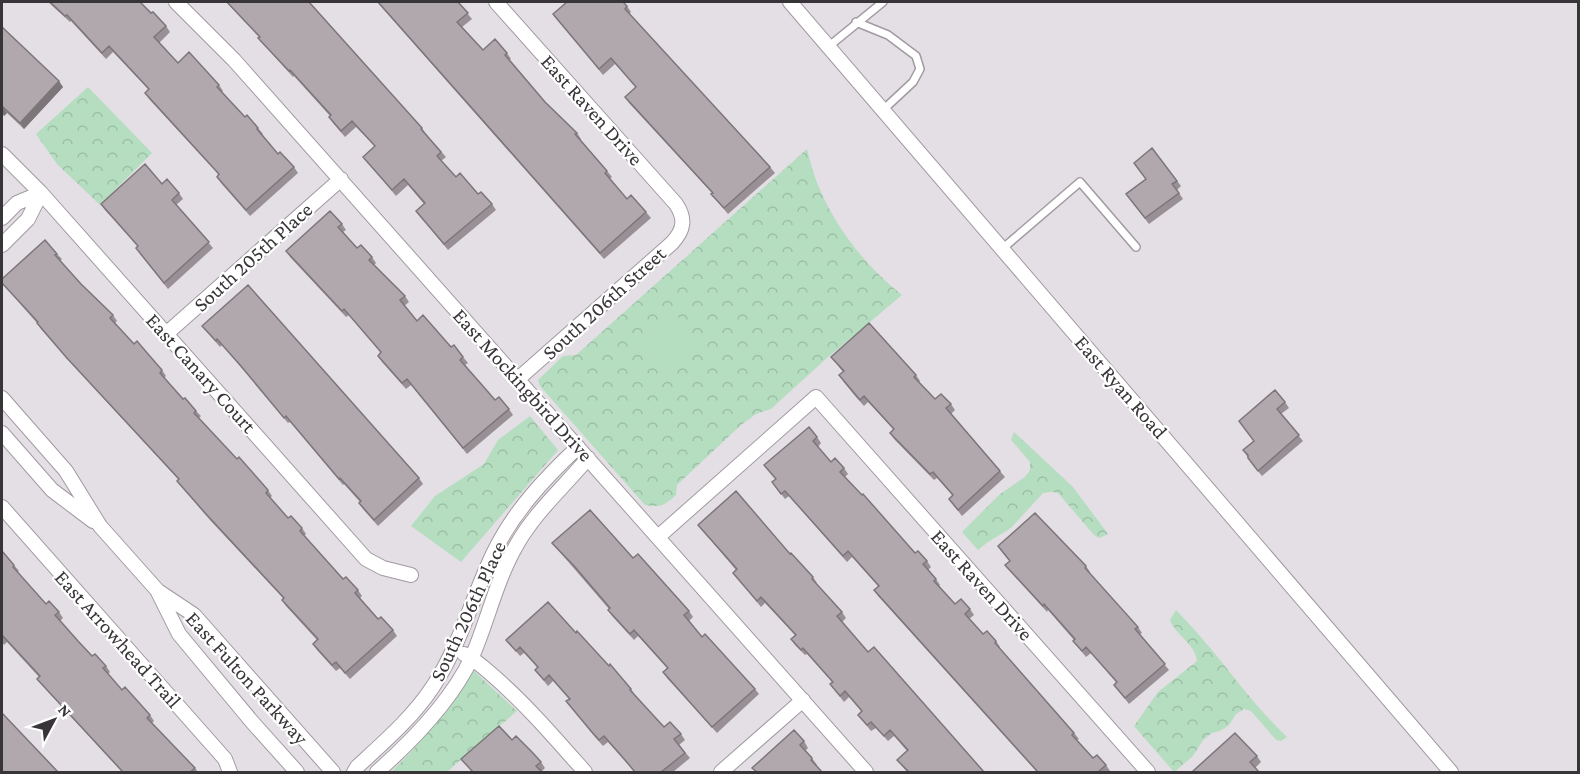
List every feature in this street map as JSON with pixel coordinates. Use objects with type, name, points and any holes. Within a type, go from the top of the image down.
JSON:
[{"type":"street","name":"East Mockingbird Drive","points":[[176,2],[234,60],[341,179],[867,772]]},
{"type":"street","name":"East Raven Drive","points":[[496,2],[676,204],[683,223]]},
{"type":"street","name":"East Ryan Road","points":[[790,2],[1451,772]]},
{"type":"street","name":"East Canary Court","points":[[2,154],[41,193],[366,559],[383,568],[411,575]]},
{"type":"street","name":"South 205th Place","points":[[166,334],[341,179]]},
{"type":"street","points":[[2,218],[17,203],[41,193]]},
{"type":"street","points":[[2,245],[28,219],[41,193]]},
{"type":"street","name":"South 206th Street","points":[[518,379],[672,243],[680,233],[683,223]]},
{"type":"street","name":"East Raven Drive","points":[[658,537],[816,397],[1148,772]]},
{"type":"street","name":"East Fulton Parkway","points":[[2,398],[66,471],[100,526],[157,590],[194,615],[333,772]]},
{"type":"street","name":"East Fulton Parkway","points":[[2,433],[52,490],[100,526]]},
{"type":"street","name":"South 206th Place","points":[[354,772],[398,730],[432,688],[454,649],[493,554],[505,532],[531,495],[578,447]]},
{"type":"street","name":"South 206th Place","points":[[377,772],[418,733],[446,698],[471,657],[516,545],[528,527],[588,458]]},
{"type":"street","name":"East Arrowhead Trail","points":[[2,507],[225,759],[230,772]]},
{"type":"street","name":"East Fulton Parkway","points":[[157,590],[179,634],[297,772]]},
{"type":"street","points":[[454,649],[471,657],[499,681],[530,711],[585,772]]},
{"type":"street","points":[[721,772],[802,700]]},
{"type":"lane","points":[[828,47],[883,2]]},
{"type":"lane","points":[[856,22],[888,35],[916,56],[920,69],[913,82],[883,110]]},
{"type":"lane","points":[[1002,249],[1080,182],[1136,248]]},
{"type":"green space","points":[[88,87],[152,153],[100,205],[57,164],[36,134]]},
{"type":"green space","points":[[807,149],[818,185],[833,216],[864,259],[902,295],[771,409],[756,414],[741,425],[677,485],[676,495],[669,501],[659,506],[645,505],[540,386],[538,380],[563,356],[576,355]]},
{"type":"green space","points":[[671,309],[701,344],[668,372],[638,338]]},
{"type":"green space","points":[[530,416],[558,450],[461,562],[411,526],[435,496],[484,464],[498,440]]},
{"type":"green space","points":[[1014,432],[1073,487],[1108,534],[1099,538],[1094,535],[1058,493],[1043,493],[1011,528],[978,550],[962,532],[1000,494],[1025,477],[1030,470],[1030,462],[1011,440]]},
{"type":"green space","points":[[1176,610],[1287,737],[1281,741],[1276,740],[1251,711],[1244,709],[1236,714],[1229,725],[1203,740],[1193,756],[1174,772],[1134,726],[1158,692],[1197,661],[1193,649],[1176,631],[1170,620]]},
{"type":"green space","points":[[473,670],[517,711],[447,772],[391,772],[435,724]]},
{"type":"building","points":[[50,2],[140,2],[166,26],[154,37],[178,63],[189,52],[219,85],[217,87],[245,117],[247,115],[278,154],[280,152],[294,167],[246,210],[217,177],[219,174],[145,93],[149,89],[109,46],[102,53],[67,15],[65,16]]},
{"type":"building","points":[[227,2],[309,2],[422,128],[441,152],[437,156],[456,177],[460,173],[478,194],[481,192],[492,204],[444,244],[416,211],[425,203],[404,179],[392,190],[363,157],[375,146],[352,121],[341,131],[329,117],[331,115]]},
{"type":"building","points":[[378,2],[458,2],[468,13],[457,22],[483,50],[495,39],[507,53],[505,55],[545,102],[577,133],[575,134],[607,171],[605,173],[627,199],[631,195],[646,212],[600,253]]},
{"type":"building","points":[[567,2],[623,2],[627,6],[625,9],[770,167],[724,208],[625,97],[636,87],[611,58],[599,69],[553,14]]},
{"type":"building","points":[[2,27],[59,81],[20,123],[3,107],[2,109]]},
{"type":"building","points":[[1152,148],[1177,181],[1172,184],[1179,193],[1145,218],[1126,194],[1146,179],[1134,163]]},
{"type":"building","points":[[145,164],[162,184],[167,179],[179,193],[172,200],[209,242],[164,283],[136,248],[138,246],[101,204]]},
{"type":"building","points":[[330,211],[342,224],[338,227],[357,248],[361,245],[372,257],[369,260],[405,296],[400,300],[417,321],[423,315],[451,347],[454,345],[463,357],[460,360],[495,400],[499,397],[509,409],[463,448],[407,379],[402,383],[378,356],[381,352],[344,309],[342,311],[286,251]]},
{"type":"building","points":[[45,240],[81,284],[113,315],[110,318],[134,344],[137,341],[162,370],[160,373],[183,399],[185,398],[196,411],[194,413],[237,459],[239,457],[268,490],[266,493],[288,518],[291,516],[302,528],[300,531],[343,579],[346,577],[358,590],[355,593],[378,619],[381,617],[393,630],[345,673],[336,662],[332,665],[313,644],[318,639],[282,600],[284,598],[206,514],[177,481],[179,479],[66,357],[2,283],[2,279]]},
{"type":"building","points":[[248,285],[419,478],[374,520],[359,503],[361,501],[339,479],[286,416],[284,418],[217,339],[216,341],[202,326]]},
{"type":"building","points":[[869,323],[935,399],[941,394],[951,404],[946,408],[1000,471],[958,510],[949,499],[953,495],[933,472],[930,474],[890,433],[894,429],[864,396],[860,400],[839,375],[844,371],[831,357]]},
{"type":"building","points":[[1275,390],[1285,402],[1277,409],[1299,435],[1258,471],[1243,450],[1254,441],[1239,421]]},
{"type":"building","points":[[809,427],[817,437],[813,441],[831,462],[835,458],[844,468],[840,472],[863,494],[915,553],[918,551],[927,561],[923,564],[936,579],[934,581],[955,604],[961,599],[970,609],[965,614],[983,634],[987,631],[996,641],[995,643],[1093,758],[1097,755],[1106,765],[1098,772],[1038,772],[874,590],[879,586],[848,551],[843,556],[785,491],[781,494],[772,482],[776,479],[764,465]]},
{"type":"building","points":[[736,491],[842,612],[837,616],[868,652],[874,647],[984,772],[909,772],[897,760],[908,750],[890,730],[884,736],[871,722],[867,725],[858,715],[862,711],[845,691],[840,696],[830,684],[833,682],[803,648],[801,650],[791,639],[796,635],[761,597],[757,601],[733,573],[737,569],[698,525]]},
{"type":"building","points":[[590,510],[633,558],[638,554],[689,611],[684,615],[702,637],[705,634],[755,689],[712,727],[663,672],[668,668],[634,630],[630,634],[575,567],[552,543]]},
{"type":"building","points":[[1035,513],[1086,566],[1085,568],[1138,627],[1135,629],[1165,664],[1125,698],[1114,685],[1117,682],[1086,647],[1082,651],[1073,641],[1075,639],[1044,604],[1043,606],[1005,565],[1010,561],[998,546]]},
{"type":"building","points":[[2,551],[46,604],[49,601],[59,612],[55,615],[78,641],[92,656],[95,654],[106,666],[103,668],[122,690],[125,687],[150,715],[147,718],[195,768],[190,772],[123,772],[37,679],[40,676],[3,636],[2,638]]},
{"type":"building","points":[[548,602],[609,666],[610,664],[664,727],[670,722],[681,734],[674,739],[685,753],[661,772],[635,772],[604,736],[599,740],[591,731],[566,701],[570,699],[549,675],[544,680],[535,670],[538,667],[520,647],[516,651],[506,640]]},
{"type":"building","points":[[2,713],[58,772],[2,772]]},
{"type":"building","points":[[499,726],[512,740],[516,736],[532,752],[541,762],[536,766],[542,772],[473,772],[461,759]]},
{"type":"building","points":[[794,730],[804,741],[800,745],[822,772],[757,772],[752,768]]},
{"type":"building","points":[[1235,733],[1257,756],[1250,762],[1259,772],[1192,772]]}]
